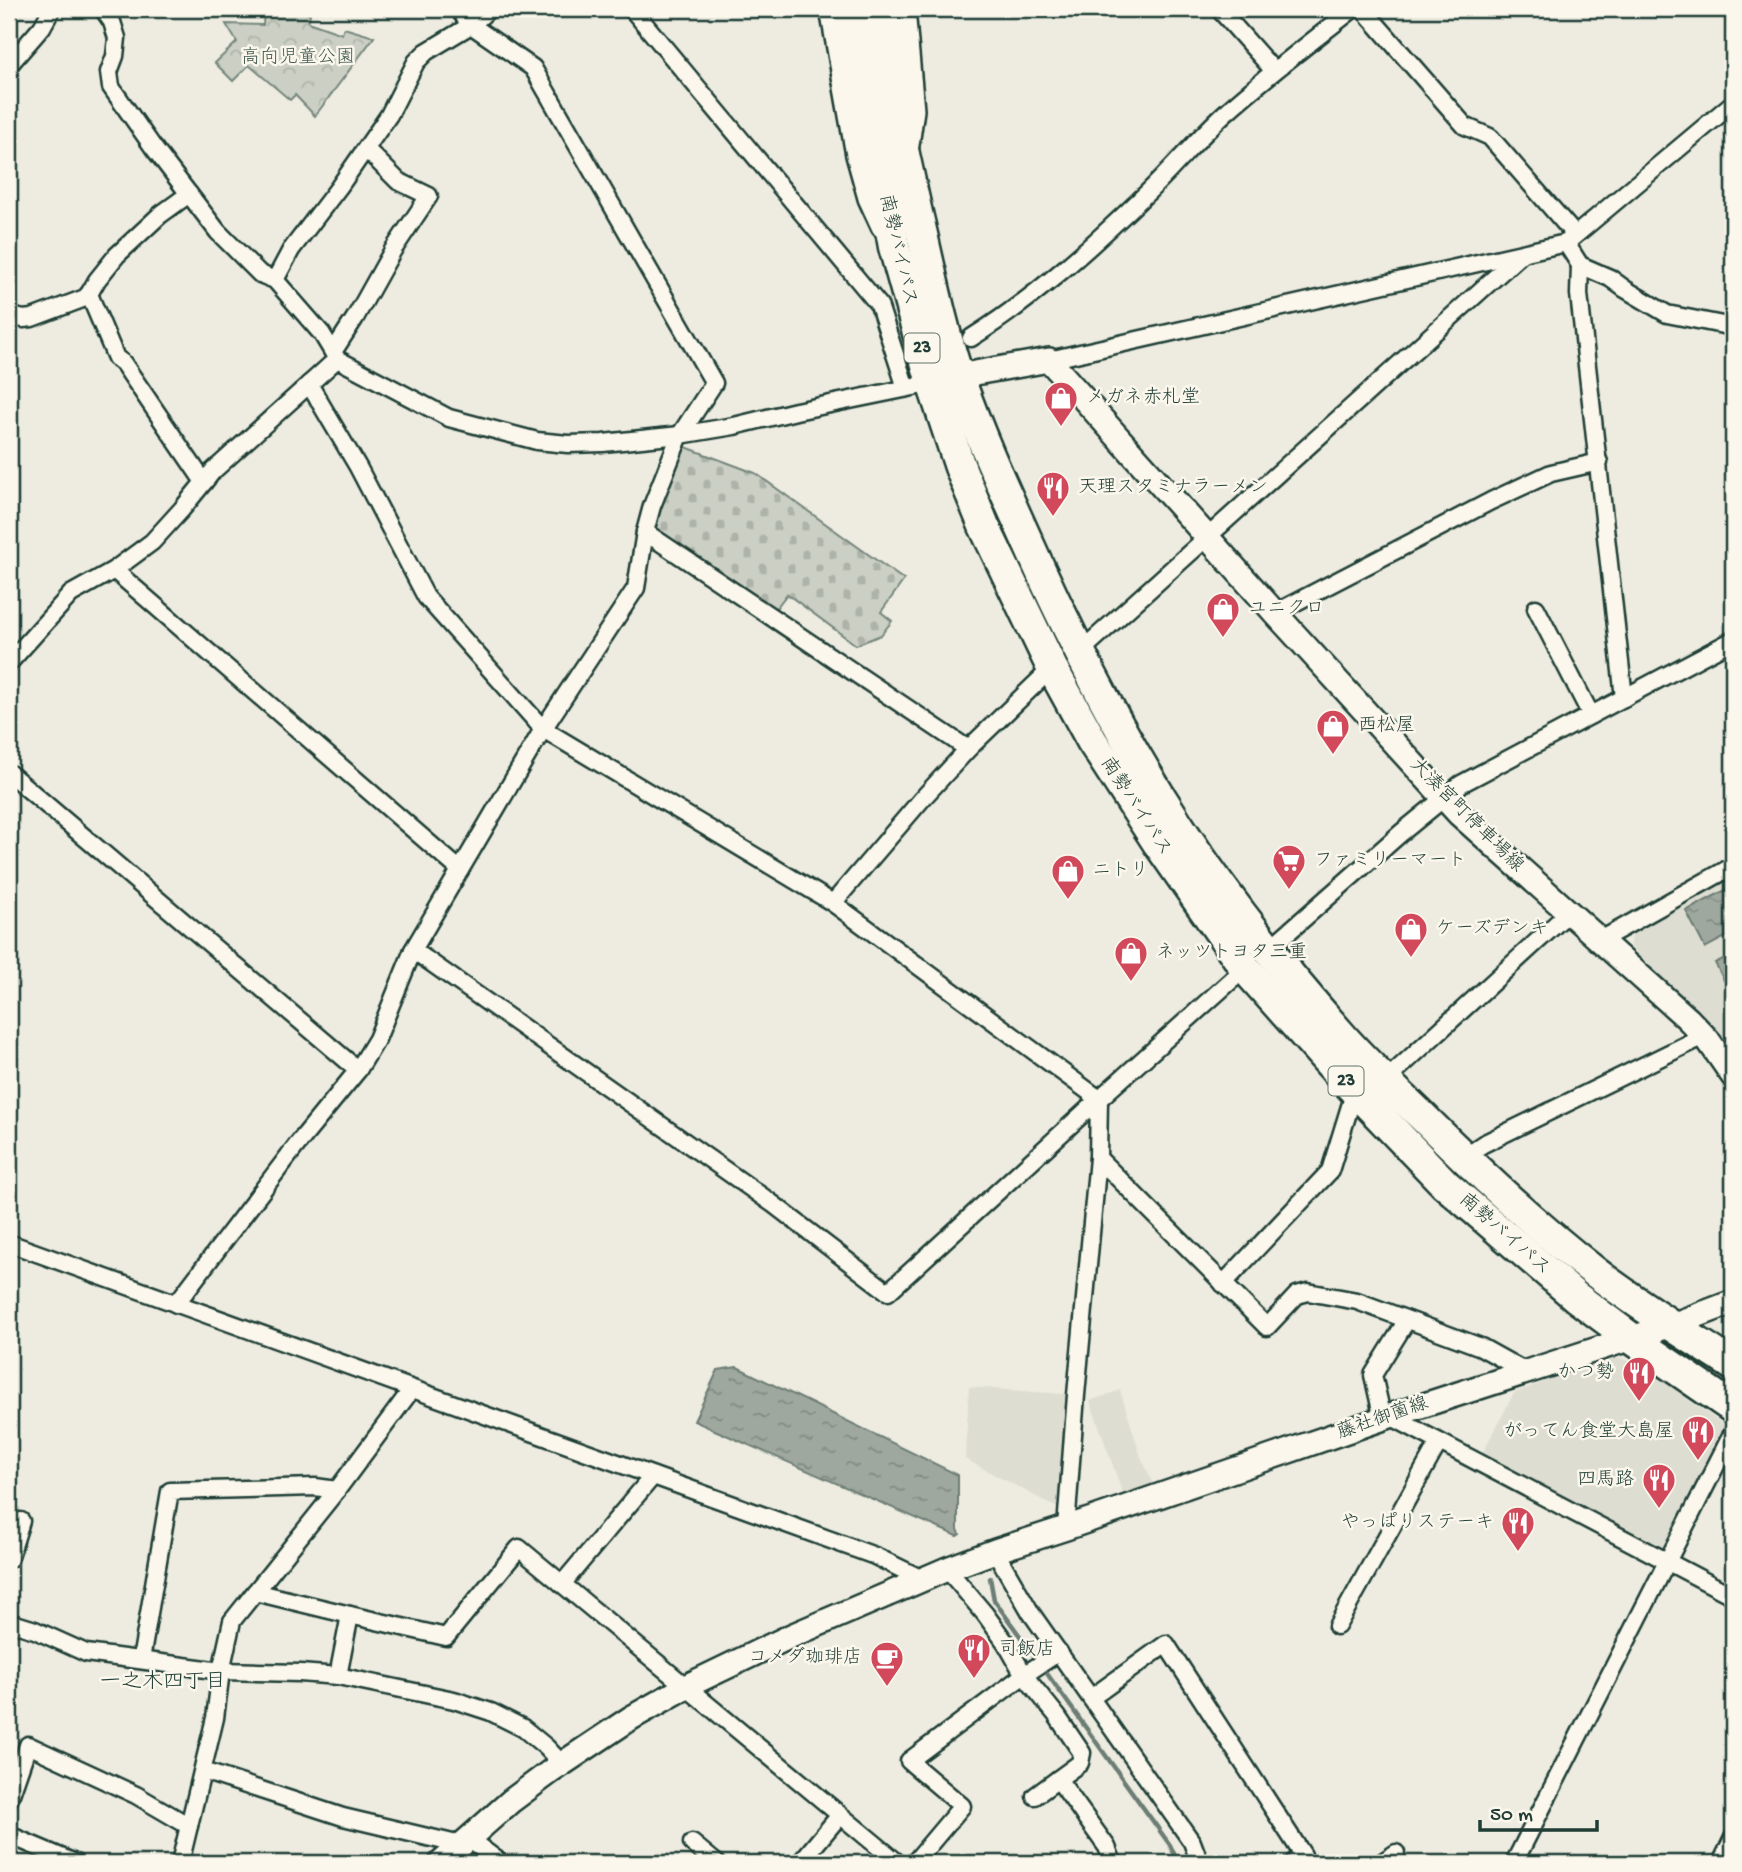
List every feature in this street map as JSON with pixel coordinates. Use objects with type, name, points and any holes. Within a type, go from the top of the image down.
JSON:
[{"type":"highway","name":"南勢バイパス","points":[[854,9],[860,60],[894,247],[932,382],[960,467],[984,526],[1052,668],[1092,741],[1245,968],[1355,1090],[1445,1184],[1576,1297],[1733,1408]]},
{"type":"highway","name":"南勢バイパス","points":[[880,9],[905,160],[939,310],[932,382],[987,449],[1080,652],[1113,717],[1177,824],[1269,949],[1343,1037],[1463,1157],[1526,1216],[1597,1274],[1733,1365]]},
{"type":"main road","points":[[832,9],[858,155],[870,198],[894,247]]},
{"type":"main road","points":[[903,9],[912,110],[905,160]]},
{"type":"main road","points":[[932,382],[1049,360]]},
{"type":"main road","name":"大湊宮町停車場線","points":[[1049,360],[1459,814],[1688,1019],[1733,1076]]},
{"type":"main road","name":"藤社御薗線","points":[[441,1863],[511,1801],[631,1718],[685,1687],[791,1636],[995,1551],[1386,1418],[1672,1325],[1733,1302]]},
{"type":"street","points":[[9,65],[41,27],[52,9]]},
{"type":"street","points":[[103,9],[112,22],[117,38],[115,56],[109,72],[111,87],[218,232],[260,274],[275,280],[322,334],[335,356],[449,418],[537,441],[603,443],[734,426],[932,382],[879,305],[632,9]]},
{"type":"street","points":[[176,1304],[296,1146],[358,1070],[377,1039],[412,950],[543,729],[636,588],[652,506],[680,435],[714,383],[533,68],[471,25],[458,9]]},
{"type":"street","points":[[275,280],[291,250],[388,115],[416,62],[426,52],[471,25],[489,9]]},
{"type":"street","points":[[1219,9],[1274,71]]},
{"type":"street","points":[[971,338],[1020,306],[1147,192],[1224,114],[1353,9]]},
{"type":"street","points":[[1363,9],[1465,126],[1490,137],[1571,239],[1580,265],[1579,294],[1624,698]]},
{"type":"street","points":[[1049,360],[1522,254],[1571,239],[1733,103]]},
{"type":"street","points":[[9,663],[71,594],[114,570],[152,542],[213,471],[309,384],[335,356],[393,250],[429,196],[398,181],[366,149]]},
{"type":"street","points":[[9,315],[23,319],[32,317],[85,298],[117,255],[160,215],[189,194]]},
{"type":"street","points":[[1080,652],[1522,254]]},
{"type":"street","points":[[1580,265],[1610,278],[1667,314],[1733,327]]},
{"type":"street","points":[[89,294],[116,358],[123,363],[204,482]]},
{"type":"street","points":[[309,384],[358,467],[426,597],[543,729],[833,903],[1099,1099]]},
{"type":"street","points":[[1275,613],[1491,501],[1565,468],[1599,462]]},
{"type":"street","points":[[645,532],[968,749]]},
{"type":"street","points":[[114,570],[460,870]]},
{"type":"street","points":[[1536,608],[1591,715]]},
{"type":"street","points":[[1269,949],[1461,783],[1733,640]]},
{"type":"street","points":[[833,903],[968,749],[1052,668]]},
{"type":"street","points":[[9,773],[358,1070]]},
{"type":"street","points":[[1599,941],[1733,866]]},
{"type":"street","points":[[1386,1080],[1568,913]]},
{"type":"street","points":[[412,950],[773,1204],[888,1292],[1245,968]]},
{"type":"street","points":[[1463,1157],[1483,1144],[1704,1036]]},
{"type":"street","points":[[1223,1283],[1330,1171],[1355,1090]]},
{"type":"street","points":[[1066,1528],[1098,1158],[1099,1099]]},
{"type":"street","points":[[1098,1158],[1267,1328],[1297,1295],[1308,1292],[1357,1301],[1482,1347],[1526,1372]]},
{"type":"street","points":[[9,1243],[875,1556],[924,1580]]},
{"type":"street","points":[[1407,1320],[1373,1375],[1386,1418],[1439,1442],[1733,1597]]},
{"type":"street","points":[[180,1863],[215,1718],[221,1671],[233,1620],[337,1490],[412,1389]]},
{"type":"street","points":[[1514,1863],[1733,1432]]},
{"type":"street","points":[[1337,1626],[1439,1442]]},
{"type":"street","points":[[562,1584],[653,1476]]},
{"type":"street","points":[[141,1660],[170,1491],[315,1487],[337,1490]]},
{"type":"street","points":[[9,1559],[20,1521]]},
{"type":"street","points":[[255,1592],[446,1637],[519,1549],[898,1863]]},
{"type":"street","points":[[995,1551],[1056,1653],[1192,1842],[1200,1863]]},
{"type":"street","points":[[947,1569],[985,1614],[1082,1753],[1080,1763],[1035,1796]]},
{"type":"street","points":[[338,1676],[350,1615]]},
{"type":"street","points":[[9,1622],[36,1630],[86,1653],[221,1671],[338,1676],[454,1700],[491,1712],[523,1728],[546,1746],[562,1764]]},
{"type":"street","points":[[1091,1699],[1166,1644],[1303,1855],[1293,1863]]},
{"type":"street","points":[[914,1863],[962,1806],[909,1761],[1056,1653]]},
{"type":"street","points":[[9,1800],[28,1745],[136,1795],[189,1826]]},
{"type":"street","points":[[203,1771],[343,1817],[465,1842],[501,1863]]},
{"type":"street","points":[[1058,1779],[1107,1847],[1113,1863]]},
{"type":"street","points":[[800,1863],[840,1815]]},
{"type":"street","points":[[9,1835],[75,1863]]},
{"type":"street","points":[[1721,1863],[1733,1839]]},
{"type":"street","points":[[692,1843],[716,1863]]},
{"type":"street","points":[[1381,1863],[1396,1853]]},
{"type":"shaded area","points":[[1733,877],[1733,1062],[1713,1029],[1631,947],[1632,931]]},
{"type":"shaded area","points":[[1612,1357],[1637,1363],[1728,1428],[1667,1555],[1480,1458],[1514,1393]]},
{"type":"shaded area","points":[[969,1387],[1076,1395],[1067,1513],[965,1459]]},
{"type":"shaded area","points":[[1120,1390],[1141,1457],[1153,1483],[1123,1494],[1090,1401]]},
{"type":"green space","name":"高向児童公園","points":[[264,9],[298,9],[310,14],[308,22],[342,34],[344,28],[374,37],[315,116],[295,95],[290,100],[249,65],[233,81],[215,63],[237,42],[226,24],[263,25]]},
{"type":"green space","points":[[683,446],[755,473],[904,580],[881,612],[892,621],[881,635],[856,645],[787,594],[774,611],[655,534],[653,523]]},
{"type":"water","points":[[1733,886],[1733,933],[1705,948],[1686,911]]},
{"type":"water","points":[[1733,954],[1733,986],[1728,988],[1715,963]]},
{"type":"water","points":[[737,1367],[958,1475],[960,1534],[957,1536],[694,1421],[718,1370]]},
{"type":"waterway","points":[[990,1578],[994,1600],[1038,1661]]},
{"type":"waterway","points":[[1043,1668],[1170,1845],[1178,1863]]},
{"type":"place","name":"メガネ赤札堂","points":[[1061,428]]},
{"type":"place","name":"天理スタミナラーメン","points":[[1053,518]]},
{"type":"place","name":"ユニクロ","points":[[1223,639]]},
{"type":"place","name":"西松屋","points":[[1333,756]]},
{"type":"place","name":"ファミリーマート","points":[[1289,891]]},
{"type":"place","name":"ニトリ","points":[[1068,901]]},
{"type":"place","name":"ケーズデンキ","points":[[1411,959]]},
{"type":"place","name":"ネッツトヨタ三重","points":[[1131,983]]},
{"type":"place","name":"かつ勢","points":[[1639,1403]]},
{"type":"place","name":"がってん食堂大島屋","points":[[1698,1462]]},
{"type":"place","name":"四馬路","points":[[1659,1510]]},
{"type":"place","name":"やっぱりステーキ","points":[[1518,1553]]},
{"type":"place","name":"司飯店","points":[[974,1680]]},
{"type":"place","name":"コメダ珈琲店","points":[[887,1688]]},
{"type":"district","name":"一之木四丁目","points":[[163,1683]]}]
